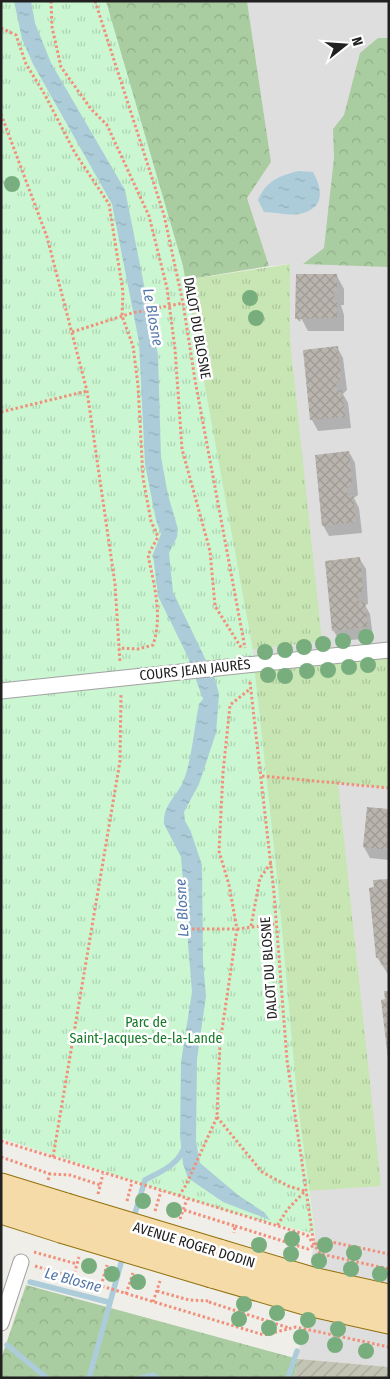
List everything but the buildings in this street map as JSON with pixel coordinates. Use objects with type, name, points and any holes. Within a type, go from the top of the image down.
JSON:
[{"type":"main road","name":"AVENUE ROGER DODIN","points":[[1,1186],[64,1218],[215,1274],[308,1303],[389,1321]]},
{"type":"main road","name":"AVENUE ROGER DODIN","points":[[1,1211],[64,1218]]},
{"type":"main road","name":"AVENUE ROGER DODIN","points":[[215,1274],[312,1280],[389,1297]]},
{"type":"street","name":"COURS JEAN JAURÈS","points":[[1,691],[389,650]]},
{"type":"street","points":[[1,1323],[21,1262]]},
{"type":"path","points":[[51,1],[52,27],[61,67],[91,109],[107,125],[115,138],[118,153],[149,216],[167,288],[169,306]]},
{"type":"path","name":"DALOT DU BLOSNE","points":[[96,1],[164,216],[183,303],[197,390],[246,655],[215,606],[210,551],[182,449],[175,349],[169,306]]},
{"type":"path","points":[[1,28],[16,35],[26,64],[45,95],[75,154],[109,204],[124,292],[122,316],[133,346],[138,385],[142,460],[146,492],[151,521],[158,534],[148,555],[155,581],[155,602],[159,619],[153,645],[138,649],[119,648]]},
{"type":"path","points":[[1,114],[46,237],[87,391],[114,584],[120,666]]},
{"type":"path","points":[[72,332],[151,308],[183,303]]},
{"type":"path","points":[[1,412],[87,391]]},
{"type":"path","name":"DALOT DU BLOSNE","points":[[237,929],[229,885],[219,852],[223,773],[230,705],[251,688],[271,864],[287,1060],[314,1245]]},
{"type":"path","points":[[53,1157],[120,761],[121,697]]},
{"type":"path","points":[[262,776],[389,788]]},
{"type":"path","points":[[251,926],[260,878],[271,864]]},
{"type":"path","points":[[182,929],[237,929],[276,924]]},
{"type":"path","points":[[179,1196],[186,1185],[217,1117],[220,1043],[237,929]]},
{"type":"path","points":[[217,1117],[262,1172],[288,1186],[305,1191],[287,1210],[277,1226]]},
{"type":"path","points":[[1,1140],[103,1174],[307,1235],[321,1254],[389,1269]]},
{"type":"path","points":[[1,1156],[50,1174],[70,1176],[100,1185]]},
{"type":"path","points":[[50,1174],[48,1181],[51,1186]]},
{"type":"path","points":[[97,1195],[103,1174]]},
{"type":"path","points":[[126,1203],[132,1182]]},
{"type":"path","points":[[154,1212],[161,1191]]},
{"type":"path","points":[[180,1220],[187,1199]]},
{"type":"path","points":[[184,1210],[214,1219]]},
{"type":"path","points":[[235,1226],[308,1249],[322,1240],[389,1254]]},
{"type":"path","points":[[45,1255],[77,1264]]},
{"type":"path","points":[[73,1278],[79,1255]]},
{"type":"path","points":[[21,1262],[264,1336],[296,1327],[389,1347]]},
{"type":"path","points":[[101,1286],[107,1264]]},
{"type":"path","points":[[126,1294],[134,1272]]},
{"type":"path","points":[[209,1302],[215,1274]]},
{"type":"path","points":[[153,1302],[161,1281]]},
{"type":"path","points":[[157,1290],[189,1300],[209,1302],[290,1328]]},
{"type":"path","points":[[264,1336],[270,1332],[269,1322]]},
{"type":"shaded area","points":[[247,1],[389,1],[389,1367],[298,1359],[315,1234],[297,1097],[252,645],[290,340],[290,264],[269,266],[247,198],[271,162]]},
{"type":"shaded area","points":[[298,1359],[389,1367],[389,1378],[294,1378]]},
{"type":"green space","name":"Parc de Saint-Jacques-de-la-Lande","points":[[1,1],[106,1],[183,266],[252,645],[278,884],[297,1097],[315,1234],[229,1212],[1,1138]]},
{"type":"green space","points":[[95,1],[247,1],[271,162],[247,198],[269,266],[178,281]]},
{"type":"green space","points":[[378,38],[389,38],[389,267],[303,264],[324,248],[334,158],[333,129],[344,115],[360,53]]},
{"type":"green space","points":[[290,264],[290,340],[322,641],[245,650],[178,281]]},
{"type":"green space","points":[[389,650],[389,788],[338,783],[381,1186],[305,1191],[248,665]]},
{"type":"green space","points":[[26,1285],[298,1359],[294,1378],[1,1378],[1,1359]]},
{"type":"water","points":[[14,1],[31,1],[35,23],[51,63],[125,190],[158,355],[161,457],[168,495],[178,529],[177,537],[169,553],[173,592],[215,679],[219,694],[216,733],[199,784],[184,812],[185,821],[191,832],[202,865],[203,962],[206,996],[197,1059],[196,1141],[200,1163],[238,1195],[265,1213],[270,1220],[223,1202],[188,1178],[183,1164],[180,1136],[181,1062],[192,992],[181,857],[164,824],[164,817],[186,773],[199,704],[203,699],[187,655],[158,596],[153,554],[161,534],[156,520],[145,464],[139,342],[112,204],[33,64],[22,39]]},
{"type":"water","points":[[298,171],[313,172],[319,185],[320,198],[314,208],[291,215],[264,212],[258,200],[265,188],[279,177]]},
{"type":"waterway","name":"Le Blosne","points":[[133,1220],[145,1180],[173,1163],[184,1148]]},
{"type":"waterway","name":"Le Blosne","points":[[89,1378],[123,1256]]},
{"type":"waterway","name":"Le Blosne","points":[[30,1282],[108,1302]]},
{"type":"waterway","name":"Le Blosne","points":[[7,1345],[47,1378]]},
{"type":"waterway","name":"Le Blosne","points":[[288,1378],[297,1351]]},
{"type":"waterway","name":"Le Blosne","points":[[141,1378],[153,1375],[158,1378]]}]
